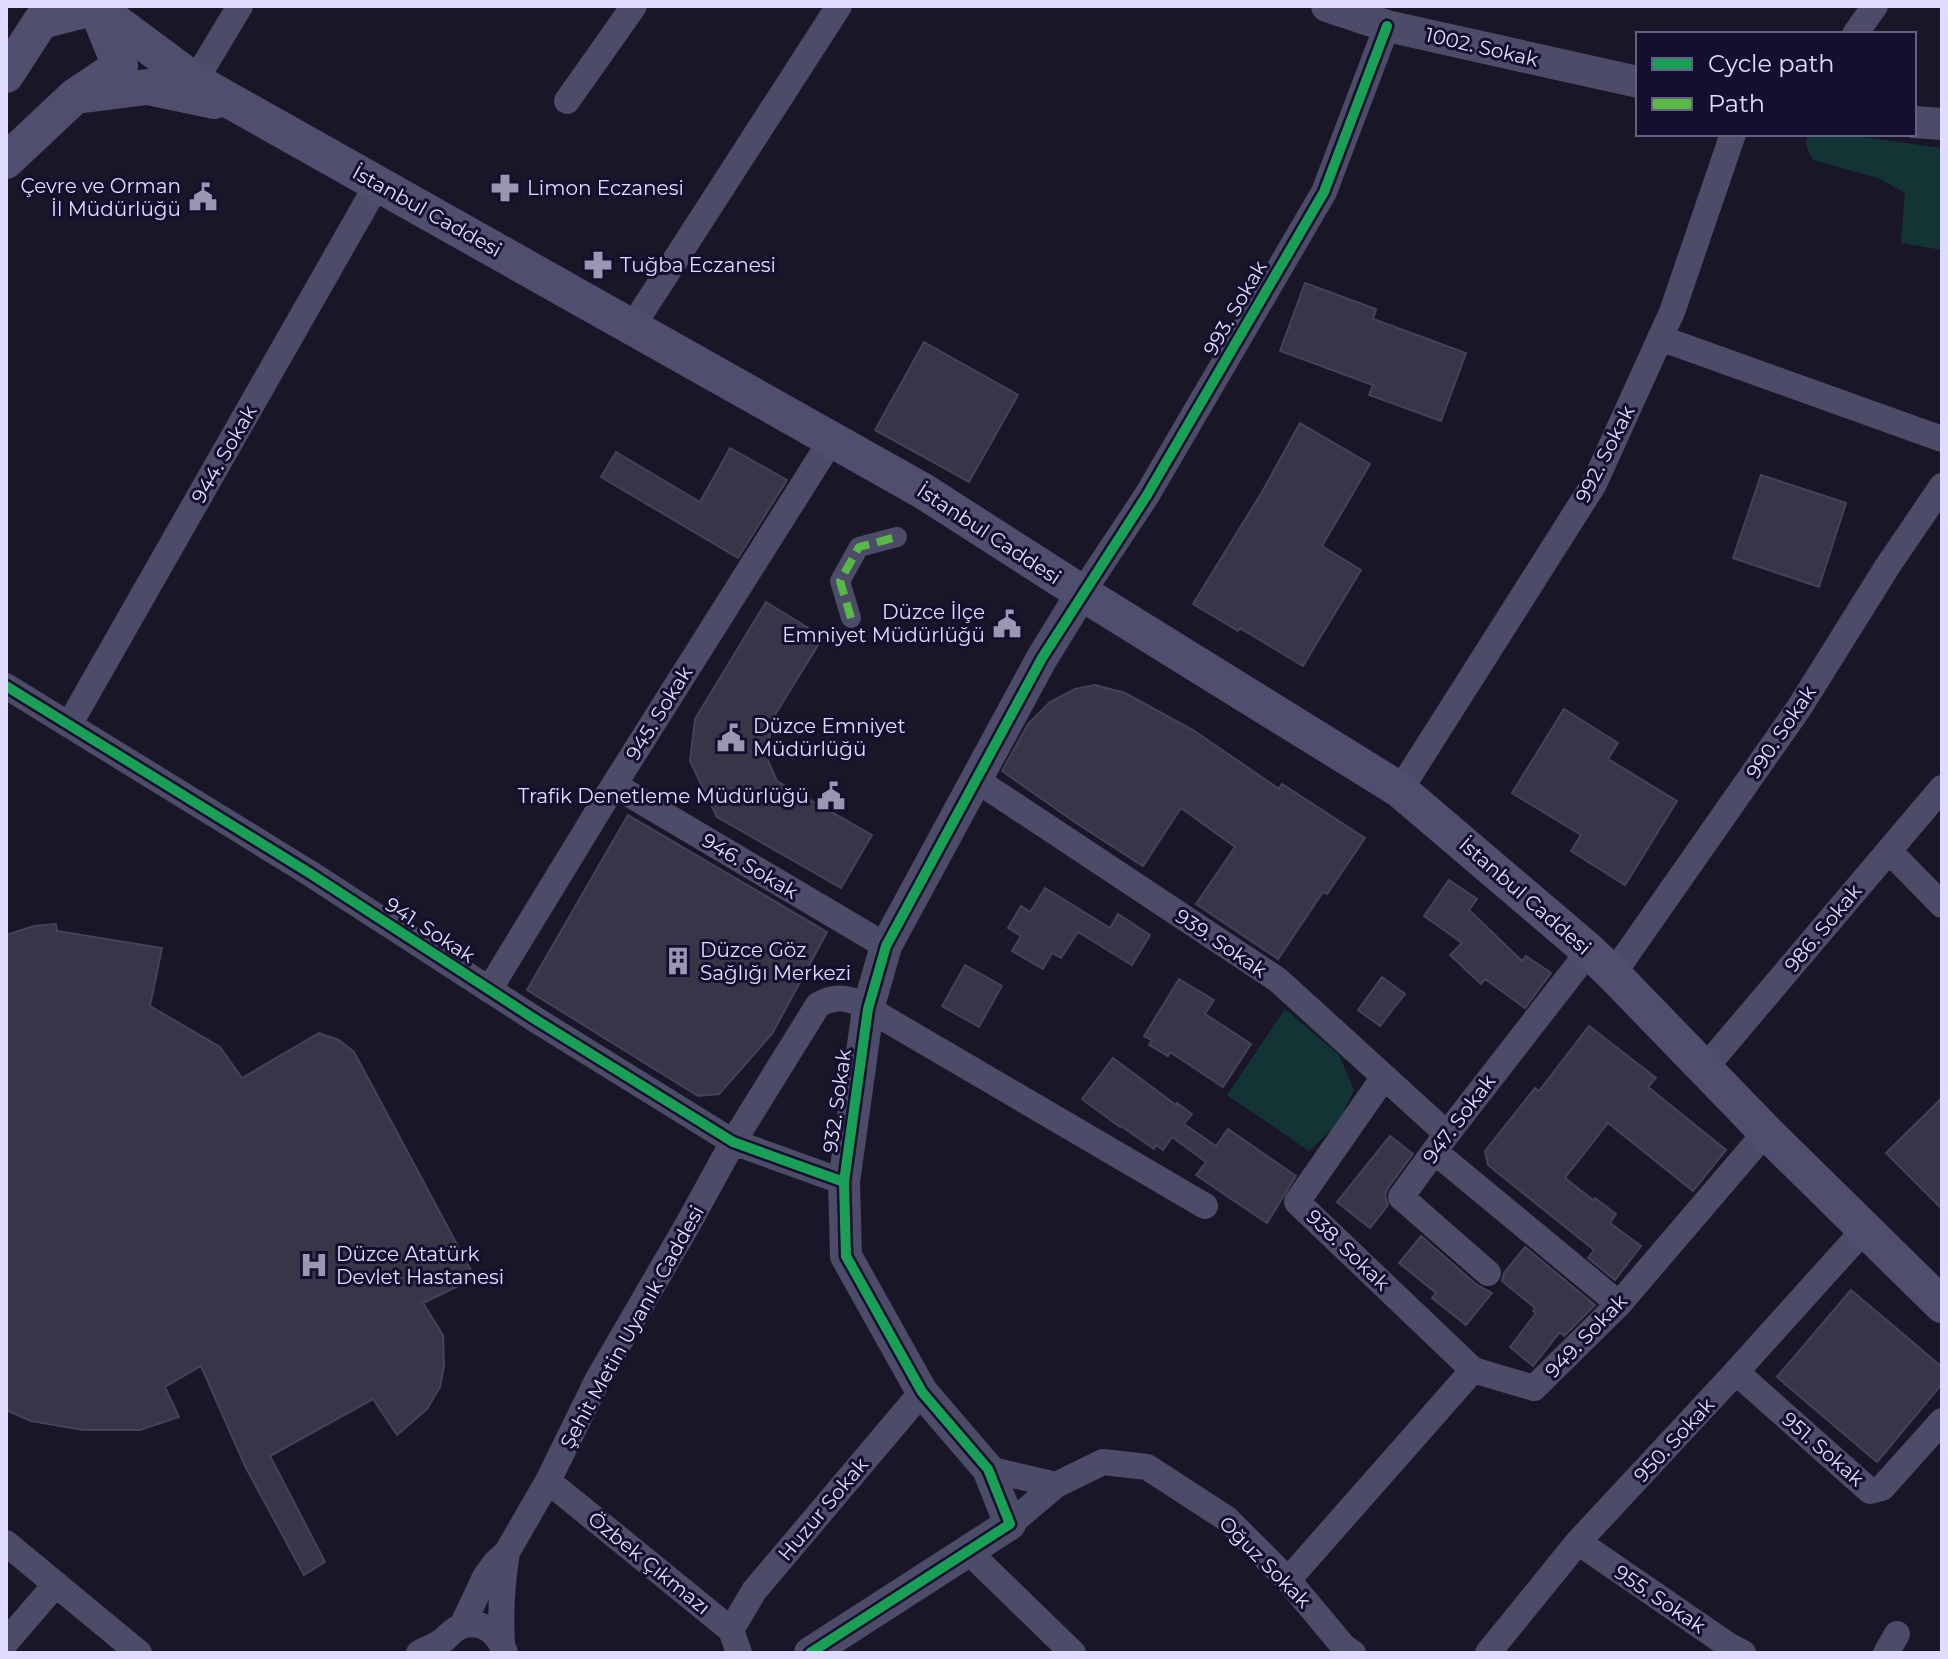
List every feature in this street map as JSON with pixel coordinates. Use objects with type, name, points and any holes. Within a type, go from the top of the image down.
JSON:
[{"type":"main road","name":"İstanbul Caddesi","points":[[95,6],[195,81],[923,491],[1400,790],[1601,962],[1766,1132],[1942,1305]]},
{"type":"main road","points":[[6,75],[41,21],[95,6],[120,66],[74,97],[6,161]]},
{"type":"main road","points":[[74,97],[147,87],[244,108]]},
{"type":"street","points":[[195,81],[240,6]]},
{"type":"street","points":[[567,101],[634,6]]},
{"type":"street","points":[[632,327],[839,6]]},
{"type":"street","name":"1002. Sokak","points":[[1327,6],[1387,26],[1636,82]]},
{"type":"street","points":[[1856,32],[1875,6]]},
{"type":"street","name":"993. Sokak","points":[[1082,593],[1147,495],[1324,192],[1387,26]]},
{"type":"street","points":[[1916,122],[1942,124]]},
{"type":"street","name":"992. Sokak","points":[[1400,790],[1594,484],[1672,312],[1732,136]]},
{"type":"street","name":"944. Sokak","points":[[69,725],[378,183]]},
{"type":"street","points":[[1660,338],[1942,439]]},
{"type":"street","name":"945. Sokak","points":[[489,990],[832,439]]},
{"type":"street","name":"990. Sokak","points":[[1601,962],[1799,708],[1887,567],[1940,495]]},
{"type":"street","points":[[851,618],[840,581],[859,547],[897,537]]},
{"type":"street","name":"932. Sokak","points":[[1010,1524],[988,1469],[922,1392],[846,1256],[844,1182],[868,1009],[886,946],[1042,658],[1082,593]]},
{"type":"street","name":"941. Sokak","points":[[6,686],[311,874],[489,990],[733,1142],[844,1182]]},
{"type":"street","name":"939. Sokak","points":[[975,779],[1278,980],[1384,1077],[1440,1142],[1619,1304]]},
{"type":"street","name":"946. Sokak","points":[[614,785],[886,946]]},
{"type":"street","name":"986. Sokak","points":[[1704,1069],[1942,788]]},
{"type":"street","points":[[1889,851],[1942,905]]},
{"type":"street","name":"947. Sokak","points":[[1488,1273],[1401,1197],[1440,1142],[1601,962]]},
{"type":"street","name":"Şehit Metin Uyanık Caddesi","points":[[448,1640],[485,1577],[507,1552],[548,1481],[598,1379],[733,1142],[818,1005],[834,998],[843,998],[852,999],[868,1009]]},
{"type":"street","points":[[868,1009],[1205,1206]]},
{"type":"street","name":"938. Sokak","points":[[1384,1077],[1297,1202],[1473,1370]]},
{"type":"street","name":"949. Sokak","points":[[1473,1370],[1534,1388],[1619,1304],[1766,1132]]},
{"type":"street","name":"950. Sokak","points":[[1488,1653],[1578,1542],[1864,1230]]},
{"type":"street","points":[[1288,1580],[1473,1370]]},
{"type":"street","name":"951. Sokak","points":[[1736,1372],[1870,1491],[1882,1488],[1942,1421]]},
{"type":"street","name":"Huzur Sokak","points":[[735,1641],[754,1591],[922,1392]]},
{"type":"street","name":"Oğuz Sokak","points":[[1010,1524],[1056,1485],[1103,1462],[1147,1467],[1227,1519],[1288,1580],[1344,1647],[1353,1653]]},
{"type":"street","points":[[988,1469],[1056,1485]]},
{"type":"street","name":"Özbek Çıkmazı","points":[[548,1481],[735,1641]]},
{"type":"street","points":[[810,1653],[1010,1524]]},
{"type":"street","name":"955. Sokak","points":[[1578,1542],[1731,1650]]},
{"type":"street","points":[[6,1543],[139,1653]]},
{"type":"street","points":[[968,1551],[1073,1653]]},
{"type":"street","name":"Şehit Metin Uyanık Caddesi","points":[[504,1648],[502,1582],[507,1552]]},
{"type":"street","points":[[6,1642],[56,1584]]},
{"type":"street","points":[[419,1653],[473,1624],[495,1633],[504,1648]]},
{"type":"green space","points":[[1855,136],[1942,148],[1942,250],[1901,243],[1905,193],[1878,178],[1813,160],[1806,144],[1807,137]]},
{"type":"green space","points":[[1285,1009],[1339,1055],[1354,1090],[1338,1123],[1309,1151],[1227,1095]]},
{"type":"building","points":[[1305,283],[1376,309],[1373,319],[1466,353],[1441,421],[1369,395],[1373,385],[1280,351]]},
{"type":"building","points":[[924,342],[1018,395],[969,482],[875,430]]},
{"type":"building","points":[[1300,423],[1370,464],[1322,546],[1361,570],[1303,666],[1193,604],[1262,492]]},
{"type":"building","points":[[730,448],[787,480],[738,558],[601,477],[616,452],[700,502]]},
{"type":"building","points":[[1761,475],[1846,503],[1819,587],[1733,558]]},
{"type":"building","name":"Düzce Emniyet Müdürlüğü","points":[[766,602],[823,637],[773,718],[766,756],[777,781],[872,835],[841,888],[717,817],[690,761],[695,719]]},
{"type":"building","points":[[1095,685],[1125,693],[1193,730],[1279,789],[1282,784],[1365,838],[1327,894],[1323,892],[1278,959],[1196,904],[1235,847],[1181,808],[1143,866],[1002,771],[1028,724],[1050,702],[1075,689]]},
{"type":"building","points":[[1564,709],[1618,743],[1608,759],[1677,801],[1625,885],[1571,851],[1581,835],[1512,793]]},
{"type":"building","name":"Düzce Göz Sağlığı Merkezi","points":[[628,815],[827,932],[772,1034],[719,1094],[698,1096],[527,990]]},
{"type":"building","points":[[1449,880],[1477,899],[1469,910],[1522,961],[1526,956],[1551,973],[1525,1008],[1485,979],[1481,984],[1450,955],[1462,943],[1424,916]]},
{"type":"building","points":[[1045,888],[1110,928],[1118,914],[1150,935],[1132,965],[1078,932],[1061,958],[1052,953],[1043,969],[1012,951],[1021,936],[1008,928],[1021,906],[1030,912]]},
{"type":"building","name":"Düzce Atatürk Devlet Hastanesi","points":[[56,924],[57,931],[162,948],[150,1006],[220,1047],[242,1078],[319,1033],[339,1040],[354,1052],[475,1278],[423,1303],[443,1335],[444,1366],[440,1387],[427,1409],[397,1435],[373,1399],[270,1456],[325,1562],[304,1575],[245,1466],[201,1366],[165,1387],[179,1417],[140,1430],[83,1430],[31,1421],[6,1410],[6,935],[34,926]]},
{"type":"building","points":[[965,965],[1002,986],[979,1027],[942,1006]]},
{"type":"building","points":[[1382,977],[1405,994],[1380,1026],[1358,1010]]},
{"type":"building","points":[[1179,979],[1214,1000],[1205,1014],[1251,1044],[1223,1087],[1170,1052],[1168,1056],[1149,1045],[1152,1040],[1144,1036]]},
{"type":"building","points":[[1589,1026],[1656,1078],[1648,1087],[1726,1150],[1693,1191],[1608,1123],[1565,1178],[1616,1214],[1610,1223],[1641,1246],[1615,1280],[1588,1258],[1594,1250],[1488,1165],[1485,1151],[1535,1088],[1539,1091]]},
{"type":"building","points":[[1113,1058],[1192,1114],[1184,1124],[1216,1146],[1228,1129],[1296,1176],[1267,1223],[1196,1175],[1206,1162],[1172,1137],[1163,1150],[1156,1145],[1154,1149],[1082,1099]]},
{"type":"building","points":[[1942,1098],[1942,1209],[1886,1153]]},
{"type":"building","points":[[1390,1136],[1413,1154],[1388,1188],[1385,1196],[1388,1205],[1370,1228],[1337,1202]]},
{"type":"building","points":[[1421,1236],[1477,1285],[1492,1293],[1466,1325],[1432,1298],[1436,1293],[1399,1263]]},
{"type":"building","points":[[1525,1247],[1595,1305],[1564,1336],[1560,1332],[1533,1366],[1510,1347],[1536,1313],[1533,1311],[1535,1308],[1502,1281],[1504,1273]]},
{"type":"building","points":[[1851,1290],[1942,1367],[1942,1384],[1877,1462],[1777,1377]]},
{"type":"marked path","points":[[851,618],[840,581],[859,547],[897,537]]},
{"type":"cycle path","points":[[810,1653],[1010,1524],[988,1469],[922,1392],[846,1256],[844,1182],[868,1009],[886,946],[1042,658],[1147,495],[1324,192],[1387,26]]},
{"type":"cycle path","points":[[6,686],[311,874],[533,1018],[733,1142],[844,1182]]},
{"type":"place","name":"Limon Eczanesi","points":[[505,188]]},
{"type":"place","name":"Çevre ve Orman İl Müdürlüğü","points":[[203,197]]},
{"type":"place","name":"Tuğba Eczanesi","points":[[598,265]]},
{"type":"place","name":"Düzce İlçe Emniyet Müdürlüğü","points":[[1007,624]]},
{"type":"place","name":"Düzce Emniyet Müdürlüğü","points":[[731,738]]},
{"type":"place","name":"Trafik Denetleme Müdürlüğü","points":[[831,796]]},
{"type":"place","name":"Düzce Göz Sağlığı Merkezi","points":[[678,961]]},
{"type":"place","name":"Düzce Atatürk Devlet Hastanesi","points":[[314,1265]]}]
